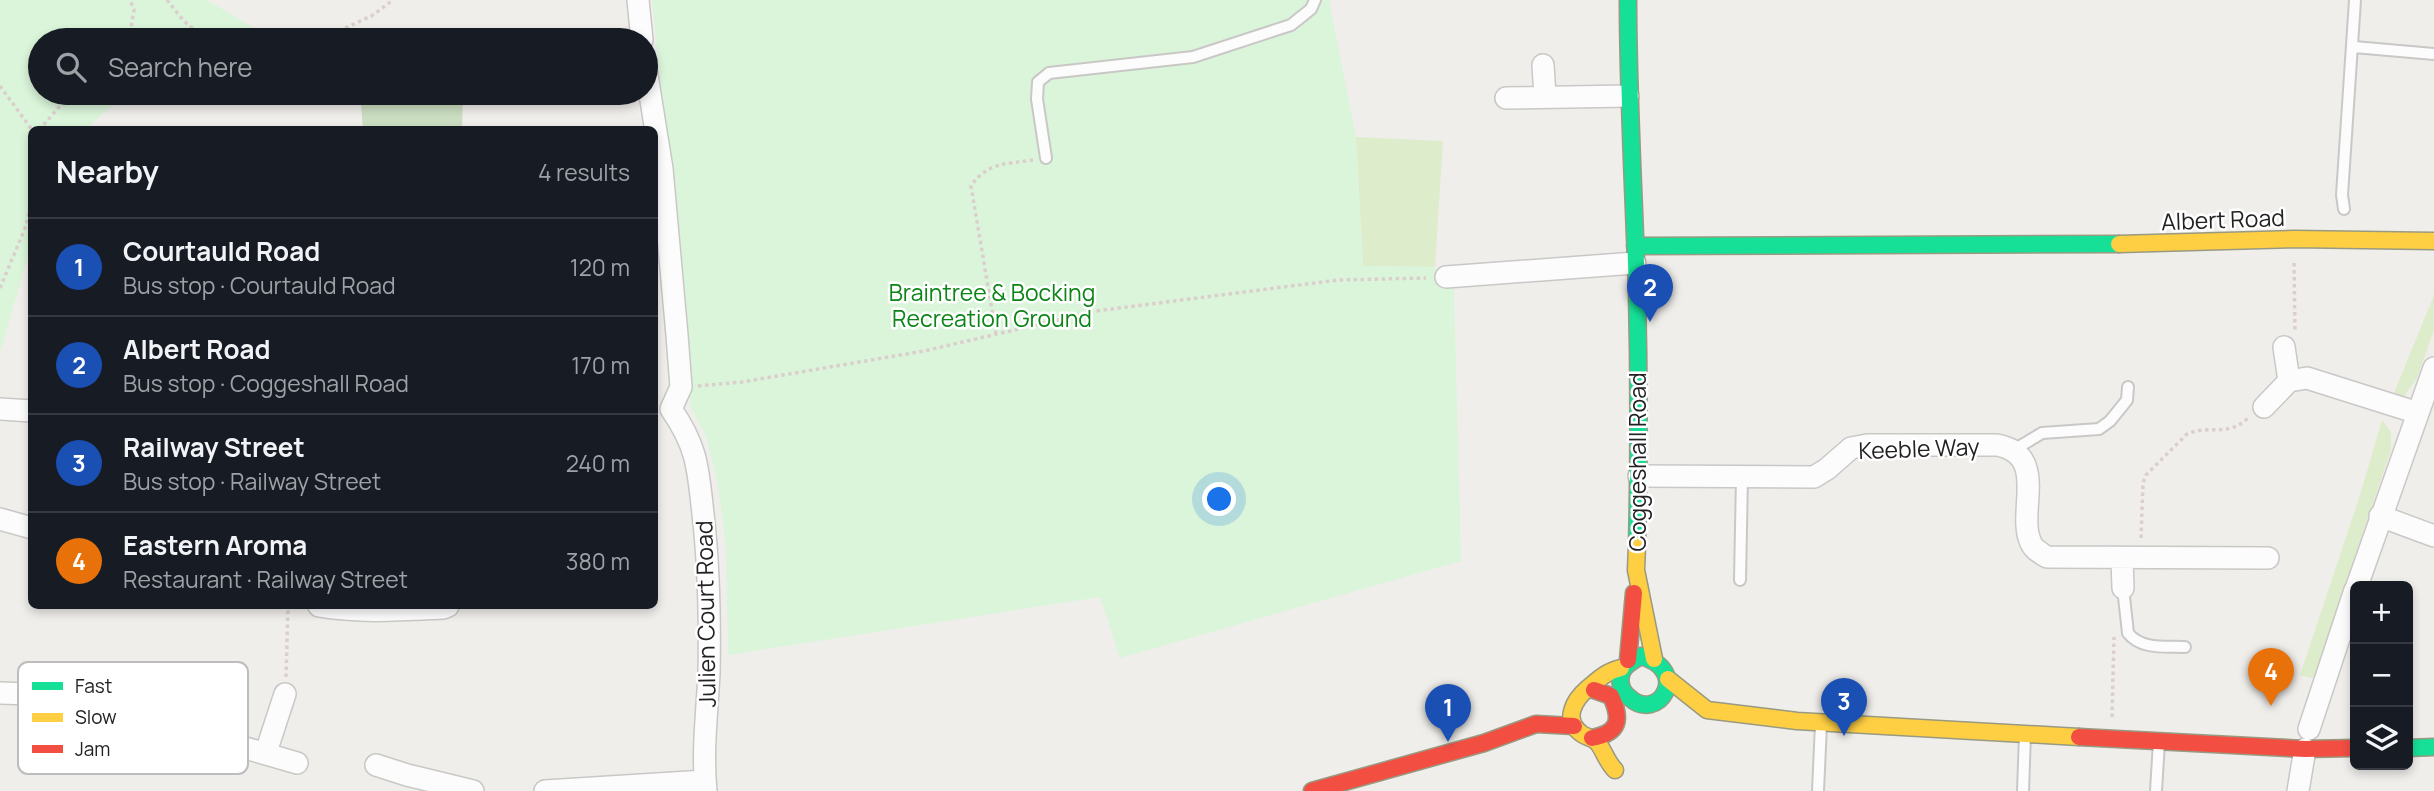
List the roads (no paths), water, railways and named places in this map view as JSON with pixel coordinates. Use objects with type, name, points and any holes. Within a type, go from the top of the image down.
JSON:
[{"type":"main road","name":"Coggeshall Road","points":[[1628,0],[1628,96],[1635,254],[1639,476],[1636,570],[1654,659],[1664,667],[1668,679],[1707,710]]},
{"type":"main road","name":"Albert Road","points":[[1635,254],[2294,239],[2434,241]]},
{"type":"main road","points":[[1636,570],[1625,664],[1619,680],[1625,694],[1639,705],[1669,713]]},
{"type":"main road","points":[[1569,700],[1608,671],[1641,656],[1654,659]]},
{"type":"main road","points":[[1592,738],[1603,737],[1614,728],[1628,726],[1648,707],[1658,702],[1666,692],[1668,679]]},
{"type":"main road","points":[[1536,724],[1545,711],[1569,700],[1595,690],[1611,696],[1619,710],[1614,728],[1619,753],[1615,777],[1597,742],[1581,734],[1574,726],[1569,700]]},
{"type":"main road","points":[[1687,713],[1707,710],[1821,722],[2111,740],[2159,742],[2307,739],[2350,747]]},
{"type":"main road","points":[[1312,791],[1485,743],[1536,724],[1574,726]]},
{"type":"main road","points":[[2413,748],[2434,747]]},
{"type":"street","points":[[638,0],[641,28]]},
{"type":"street","points":[[1543,65],[1545,96]]},
{"type":"street","points":[[1506,98],[1628,96]]},
{"type":"street","name":"Julien Court Road","points":[[652,105],[655,126]]},
{"type":"street","name":"Julien Court Road","points":[[658,144],[681,387],[663,407],[685,429],[694,449],[707,549],[709,671],[706,786]]},
{"type":"street","points":[[1446,277],[1635,254]]},
{"type":"street","points":[[2284,347],[2289,381]]},
{"type":"street","points":[[2358,581],[2434,368]]},
{"type":"street","points":[[2264,407],[2289,381],[2298,378],[2319,380],[2418,413]]},
{"type":"street","points":[[0,409],[28,411]]},
{"type":"street","name":"Keeble Way","points":[[1639,476],[1814,477],[1851,448],[1997,445],[2012,451],[2028,472],[2027,535],[2032,547],[2047,557],[2268,558]]},
{"type":"street","points":[[2381,516],[2434,536]]},
{"type":"street","points":[[0,519],[28,527]]},
{"type":"street","points":[[2123,588],[2131,558]]},
{"type":"street","points":[[2298,791],[2307,739],[2350,606]]},
{"type":"street","points":[[336,609],[425,609]]},
{"type":"street","points":[[0,693],[18,694]]},
{"type":"street","points":[[266,752],[285,694]]},
{"type":"street","points":[[248,747],[297,763]]},
{"type":"street","points":[[376,765],[473,791]]},
{"type":"street","points":[[545,791],[706,786]]},
{"type":"lane","points":[[1046,158],[1037,99],[1038,82],[1049,73],[1193,57],[1258,38],[1290,25],[1311,9],[1315,0]]},
{"type":"lane","points":[[2344,209],[2342,195],[2356,0]]},
{"type":"lane","points":[[2354,47],[2434,54]]},
{"type":"lane","points":[[2012,451],[2042,433],[2099,429],[2110,421],[2127,400],[2128,387]]},
{"type":"lane","points":[[1740,580],[1742,477]]},
{"type":"lane","points":[[2123,588],[2128,633],[2132,639],[2155,646],[2185,647]]},
{"type":"lane","points":[[1818,791],[1821,722]]},
{"type":"lane","points":[[2023,791],[2025,734]]},
{"type":"lane","points":[[2156,791],[2159,742]]},
{"type":"place","name":"Albert Road","points":[[1650,322]]},
{"type":"place","name":"Eastern Aroma","points":[[2271,706]]},
{"type":"place","name":"Railway Street","points":[[1844,736]]},
{"type":"place","name":"Courtauld Road","points":[[1448,742]]},
{"type":"park label","name":"Braintree & Bocking Recreation Ground","points":[[992,305]]}]
